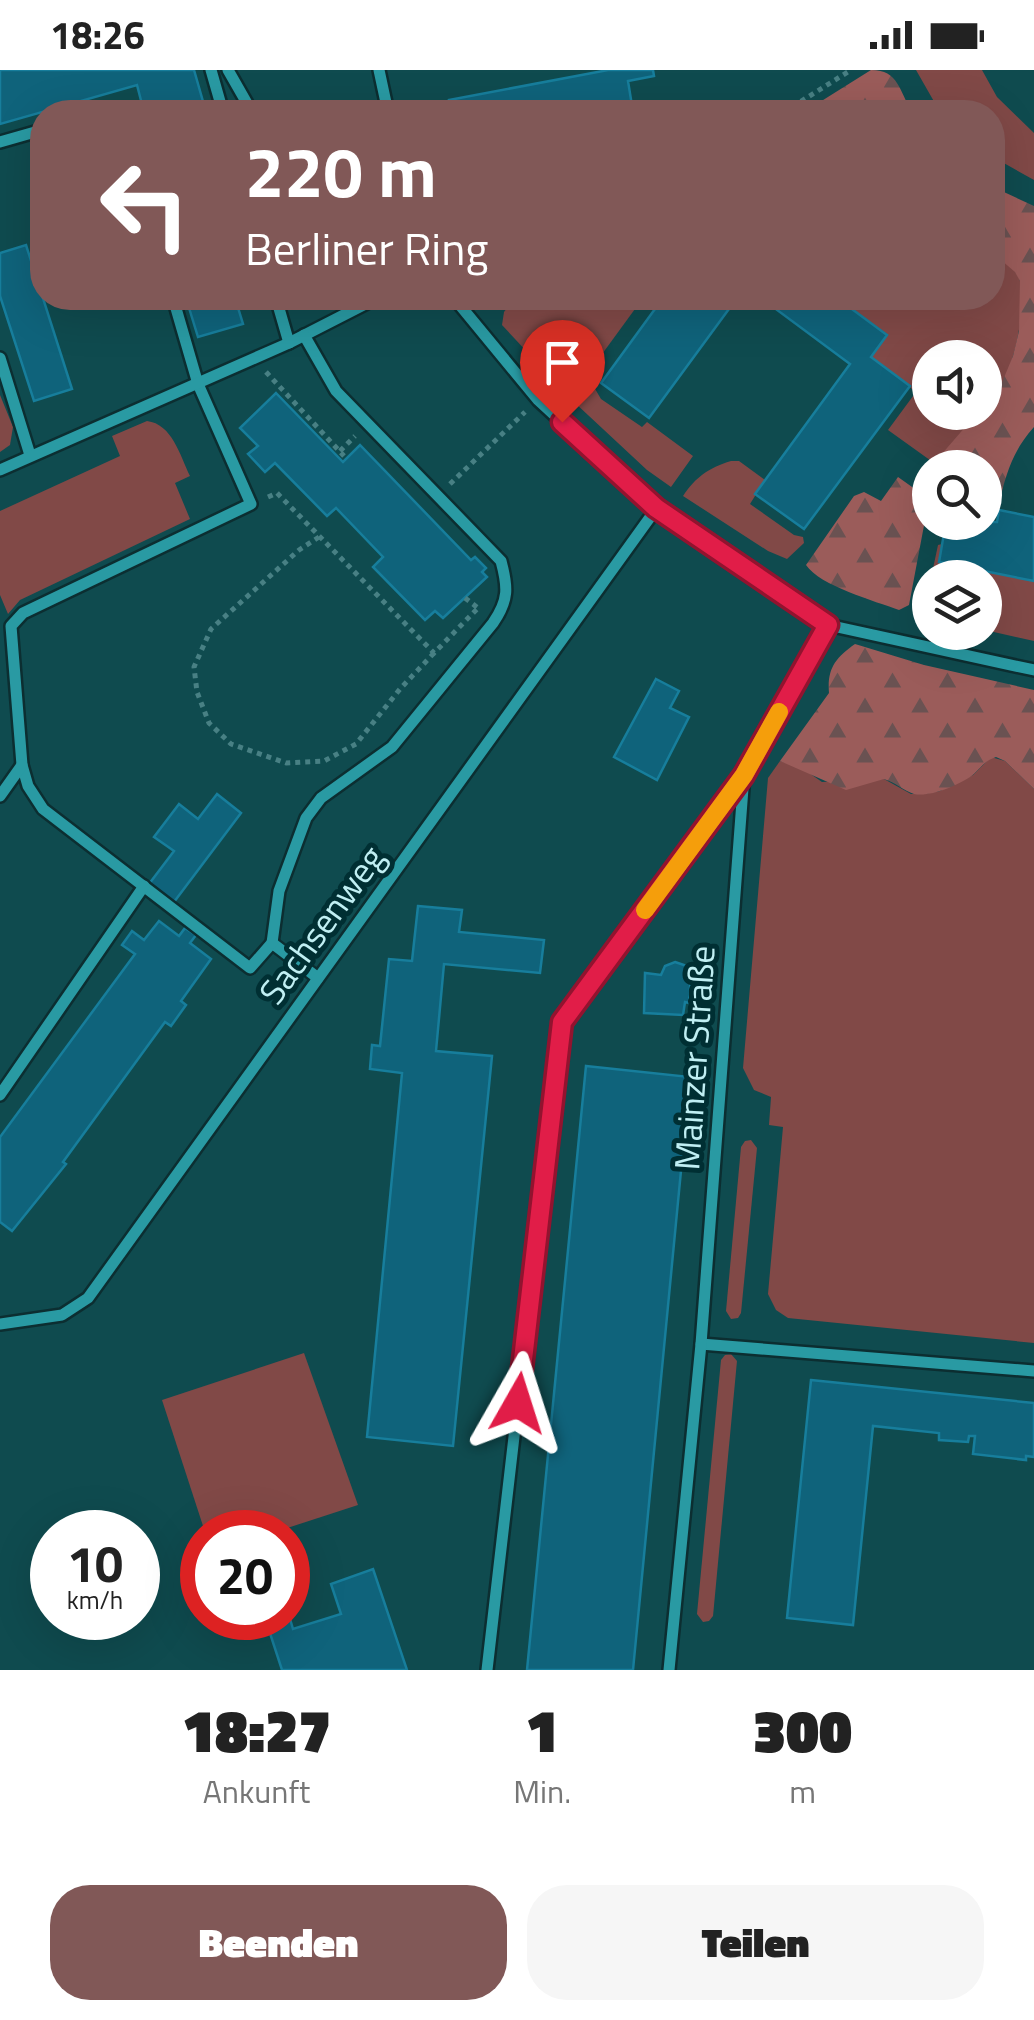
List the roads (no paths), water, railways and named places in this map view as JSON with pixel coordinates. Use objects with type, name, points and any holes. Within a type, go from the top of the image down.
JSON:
[{"type":"lane","points":[[211,70],[220,100]]},
{"type":"lane","points":[[228,70],[245,100]]},
{"type":"lane","points":[[379,70],[385,100]]},
{"type":"lane","points":[[0,142],[30,133]]},
{"type":"lane","points":[[176,310],[198,384],[251,504],[22,613],[11,626],[22,765],[28,786],[43,808],[250,968],[272,943],[279,891],[306,818],[321,798],[392,747],[505,606],[508,588],[501,560],[336,390],[304,335]]},
{"type":"lane","points":[[280,310],[289,342]]},
{"type":"lane","points":[[0,470],[198,384],[353,310]]},
{"type":"lane","points":[[464,310],[538,400],[656,508],[828,625],[1034,670]]},
{"type":"lane","points":[[0,358],[30,455]]},
{"type":"lane","name":"Sachsenweg","points":[[0,1324],[62,1315],[88,1298],[656,508]]},
{"type":"lane","name":"Mainzer Straße","points":[[487,1670],[562,1022],[744,775],[828,625]]},
{"type":"lane","points":[[0,796],[22,765]]},
{"type":"lane","name":"Mainzer Straße","points":[[669,1670],[701,1344],[744,775]]},
{"type":"lane","points":[[0,1095],[144,886]]},
{"type":"lane","points":[[272,943],[318,978]]},
{"type":"lane","points":[[701,1344],[1034,1371]]}]
